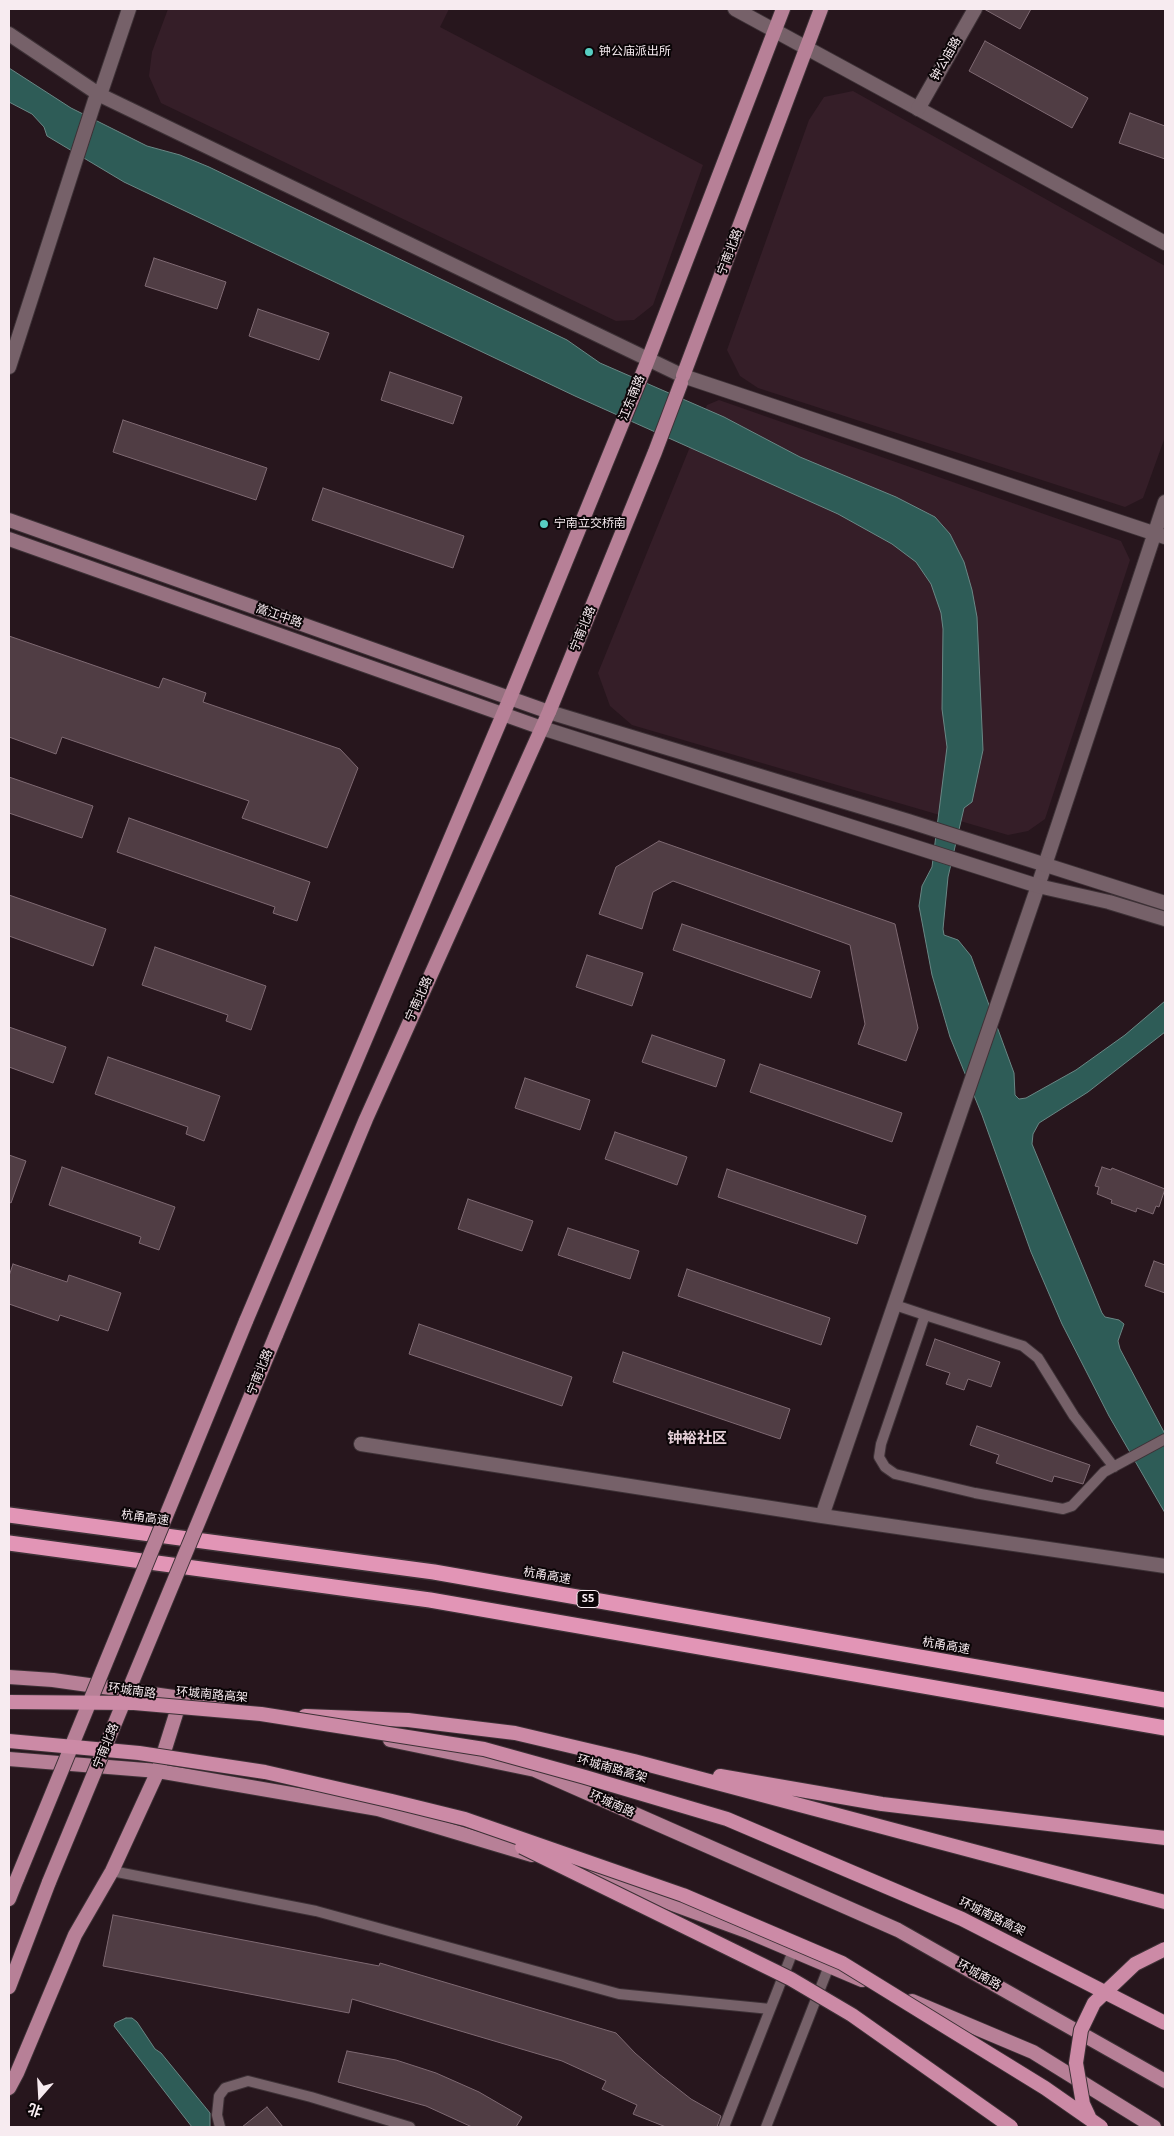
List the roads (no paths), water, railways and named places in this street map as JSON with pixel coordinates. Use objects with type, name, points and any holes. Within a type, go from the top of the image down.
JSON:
[{"type":"highway","name":"杭甬高速","points":[[9,1515],[434,1572],[1165,1700]]},
{"type":"highway","name":"S5","points":[[9,1543],[430,1600],[1165,1728]]},
{"type":"highway","name":"环城南路高架","points":[[9,1702],[134,1703],[261,1714],[484,1749],[728,1819],[962,1918],[1165,2023]]},
{"type":"highway","points":[[261,1714],[408,1720],[515,1733],[634,1761],[1165,1902]]},
{"type":"highway","points":[[9,1741],[139,1754],[265,1772],[465,1819],[683,1895],[842,1963],[1045,2088],[1100,2127]]},
{"type":"highway","points":[[634,1761],[882,1804],[1165,1838]]},
{"type":"highway","points":[[465,1819],[791,1979],[852,2015],[1011,2127]]},
{"type":"highway","points":[[1094,2127],[1084,2104],[1076,2063],[1081,2030],[1094,2003],[1135,1964],[1165,1949]]},
{"type":"main road","points":[[647,362],[783,9]]},
{"type":"main road","name":"宁南北路","points":[[9,1987],[49,1882],[370,1110],[549,712],[655,452],[821,9]]},
{"type":"main road","name":"江东南路","points":[[510,698],[647,362]]},
{"type":"main road","name":"嵩江中路","points":[[9,520],[549,712]]},
{"type":"main road","name":"嵩江中路","points":[[9,539],[542,728]]},
{"type":"main road","points":[[9,1899],[246,1320],[510,698]]},
{"type":"main road","name":"环城南路","points":[[9,1677],[53,1680],[181,1698],[535,1770],[898,1930],[1165,2081]]},
{"type":"main road","points":[[9,2088],[18,2073],[75,1935],[112,1871],[158,1771],[181,1698]]},
{"type":"main road","points":[[9,1759],[158,1771],[378,1809],[574,1868],[794,1951],[1033,2052],[1154,2127]]},
{"type":"street","points":[[9,367],[73,169],[128,9]]},
{"type":"street","points":[[734,9],[1165,244]]},
{"type":"street","name":"钟公庙路","points":[[918,109],[975,9]]},
{"type":"street","points":[[9,34],[98,98],[682,380],[1160,536]]},
{"type":"street","points":[[822,1516],[1044,865],[1160,536],[1165,502]]},
{"type":"street","points":[[549,712],[989,846],[1165,903]]},
{"type":"street","points":[[542,728],[1038,886],[1109,902],[1165,919]]},
{"type":"street","points":[[361,1444],[822,1516],[1165,1566]]},
{"type":"lane","points":[[895,1304],[1024,1346],[1038,1358],[1074,1416],[1114,1467]]},
{"type":"lane","points":[[925,1315],[881,1444],[879,1457],[885,1467],[895,1474],[975,1494],[1063,1509],[1072,1506],[1104,1472],[1165,1440]]},
{"type":"lane","points":[[112,1871],[316,1911],[619,1994],[770,2009]]},
{"type":"lane","points":[[724,2127],[794,1951]]},
{"type":"lane","points":[[766,2127],[829,1966]]},
{"type":"lane","points":[[220,2127],[217,2115],[219,2096],[225,2088],[248,2081],[320,2099],[410,2127]]},
{"type":"place","name":"钟公庙派出所","points":[[589,52]]},
{"type":"place","name":"宁南立交桥南","points":[[544,524]]},
{"type":"district","name":"钟裕社区","points":[[697,1439]]}]
